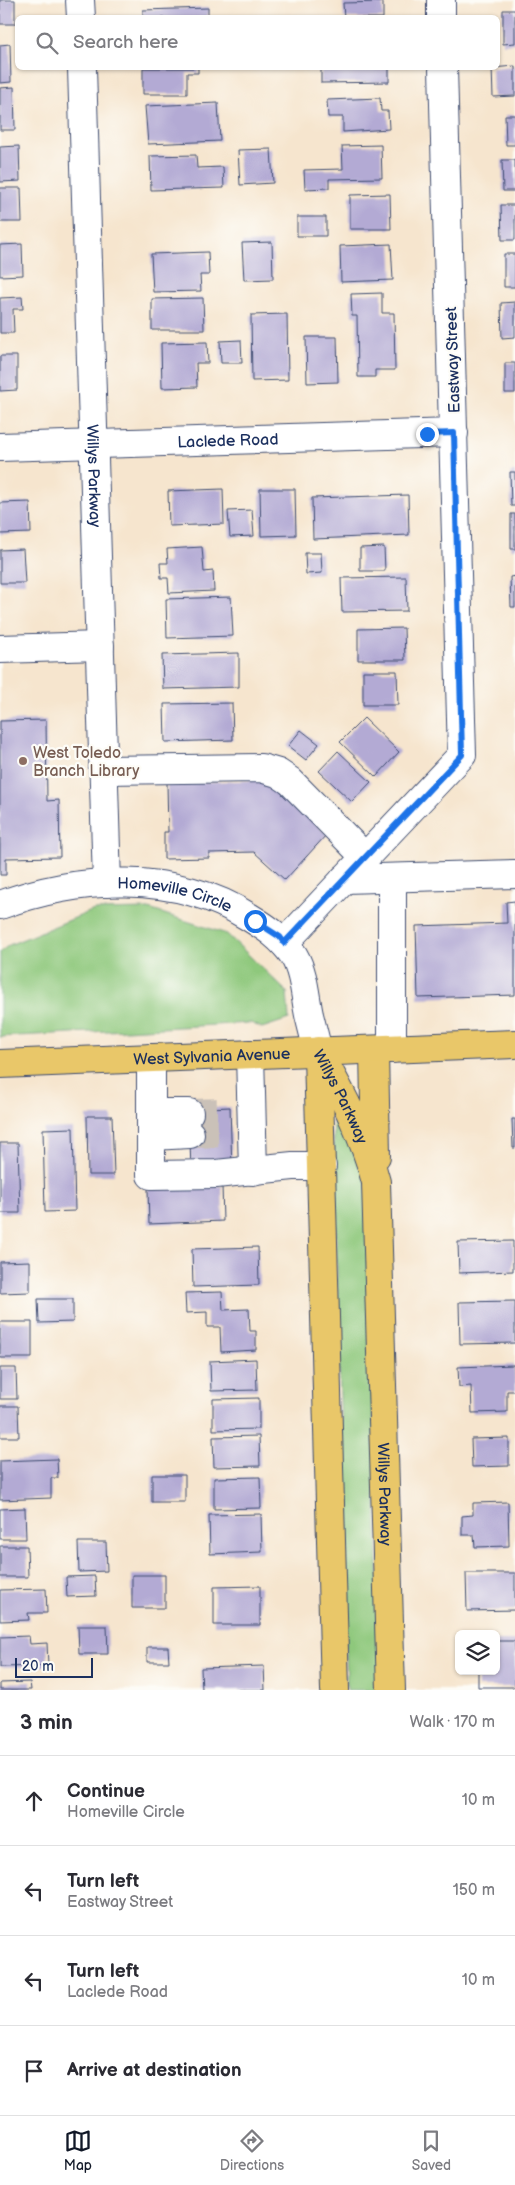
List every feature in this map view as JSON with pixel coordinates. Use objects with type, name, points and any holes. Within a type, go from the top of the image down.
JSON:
[{"type":"main road","name":"West Sylvania Avenue","points":[[0,1064],[515,1044]]},
{"type":"main road","points":[[376,1182],[383,1049]]},
{"type":"main road","name":"Willys Parkway","points":[[318,1051],[335,1690]]},
{"type":"main road","name":"Willys Parkway","points":[[318,1051],[357,1126],[376,1182],[391,1690]]},
{"type":"street","points":[[80,0],[81,15]]},
{"type":"street","points":[[441,0],[441,15]]},
{"type":"street","name":"Willys Parkway","points":[[82,70],[107,883]]},
{"type":"street","name":"Eastway Street","points":[[284,943],[462,755],[443,70]]},
{"type":"street","name":"Laclede Road","points":[[0,447],[454,433]]},
{"type":"street","points":[[0,649],[100,646]]},
{"type":"street","points":[[104,770],[261,768],[278,772],[290,781],[365,857]]},
{"type":"street","points":[[344,879],[515,874]]},
{"type":"street","points":[[383,1049],[392,878]]},
{"type":"street","name":"Homeville Circle","points":[[0,905],[24,896],[62,888],[107,883],[165,884],[199,893],[228,904],[280,937],[295,958],[304,986],[318,1051]]},
{"type":"street","points":[[250,1054],[241,1123],[253,1171]]},
{"type":"street","points":[[151,1058],[152,1175],[216,1174],[293,1166],[322,1166]]},
{"type":"street","points":[[151,1124],[189,1124]]},
{"type":"green space","points":[[149,909],[227,934],[287,992],[289,1019],[262,1028],[251,1023],[0,1037],[0,952],[9,945],[94,910]]},
{"type":"green space","points":[[333,1105],[366,1178],[382,1690],[347,1690]]},
{"type":"building","points":[[0,0],[15,0],[15,24],[0,24]]},
{"type":"building","points":[[383,2],[383,15],[344,15],[343,3]]},
{"type":"building","points":[[208,8],[208,15],[143,15],[143,10]]},
{"type":"building","points":[[503,10],[515,10],[515,43],[503,44]]},
{"type":"building","points":[[10,44],[11,82],[0,83],[0,45]]},
{"type":"building","points":[[515,66],[515,96],[493,97],[492,70],[500,70],[500,67]]},
{"type":"building","points":[[143,70],[198,70],[198,73],[187,73],[187,94],[143,94]]},
{"type":"building","points":[[321,70],[389,70],[389,82],[321,83]]},
{"type":"building","points":[[14,87],[15,130],[0,130],[0,88]]},
{"type":"building","points":[[380,98],[381,111],[388,111],[389,129],[343,132],[343,117],[328,117],[327,100]]},
{"type":"building","points":[[218,103],[220,141],[148,144],[145,106]]},
{"type":"building","points":[[505,115],[515,115],[515,145],[506,145]]},
{"type":"building","points":[[381,145],[382,178],[329,179],[329,188],[305,189],[304,170],[343,169],[342,146]]},
{"type":"building","points":[[19,146],[20,181],[0,182],[0,147]]},
{"type":"building","points":[[271,149],[273,183],[240,185],[238,150]]},
{"type":"building","points":[[196,155],[197,168],[223,167],[224,188],[151,190],[150,156]]},
{"type":"building","points":[[502,160],[515,160],[515,191],[503,191]]},
{"type":"building","points":[[0,188],[21,188],[22,222],[0,222]]},
{"type":"building","points":[[390,194],[391,229],[350,229],[350,195]]},
{"type":"building","points":[[501,205],[515,205],[515,240],[502,240]]},
{"type":"building","points":[[297,217],[326,217],[326,236],[297,236]]},
{"type":"building","points":[[272,242],[273,279],[244,280],[242,243]]},
{"type":"building","points":[[22,244],[23,275],[0,276],[0,245]]},
{"type":"building","points":[[391,244],[393,280],[341,282],[340,246]]},
{"type":"building","points":[[208,252],[209,275],[200,275],[201,291],[153,292],[151,254]]},
{"type":"building","points":[[504,254],[515,254],[515,287],[504,287]]},
{"type":"building","points":[[382,293],[382,313],[394,313],[395,370],[375,370],[375,377],[358,377],[357,316],[352,316],[351,294]]},
{"type":"building","points":[[22,297],[23,309],[13,309],[14,333],[0,333],[0,298]]},
{"type":"building","points":[[203,298],[204,330],[152,330],[152,299]]},
{"type":"building","points":[[515,302],[515,337],[502,338],[501,303]]},
{"type":"building","points":[[287,314],[288,380],[252,381],[251,315]]},
{"type":"building","points":[[306,337],[337,337],[338,382],[307,383]]},
{"type":"building","points":[[241,340],[242,363],[221,363],[220,341]]},
{"type":"building","points":[[207,342],[208,363],[196,363],[197,387],[162,388],[161,343]]},
{"type":"building","points":[[0,356],[17,356],[17,390],[0,391]]},
{"type":"building","points":[[505,363],[515,363],[515,393],[505,393]]},
{"type":"building","points":[[510,472],[515,472],[515,506],[511,506]]},
{"type":"building","points":[[223,489],[224,524],[169,526],[168,491]]},
{"type":"building","points":[[260,489],[295,489],[296,535],[261,536]]},
{"type":"building","points":[[408,495],[409,535],[313,539],[312,498]]},
{"type":"building","points":[[30,502],[31,533],[0,534],[0,503]]},
{"type":"building","points":[[252,510],[254,536],[230,537],[228,511]]},
{"type":"building","points":[[511,514],[515,514],[515,549],[511,549]]},
{"type":"building","points":[[202,547],[204,572],[213,571],[214,591],[169,593],[168,578],[161,578],[160,563],[168,563],[167,549]]},
{"type":"building","points":[[384,547],[385,571],[360,571],[360,548]]},
{"type":"building","points":[[23,549],[25,583],[0,583],[0,550]]},
{"type":"building","points":[[305,553],[321,553],[322,573],[306,574]]},
{"type":"building","points":[[515,576],[515,607],[511,607],[510,577]]},
{"type":"building","points":[[406,577],[407,611],[342,612],[341,578]]},
{"type":"building","points":[[231,597],[233,636],[167,638],[166,599]]},
{"type":"building","points":[[404,628],[405,660],[358,660],[358,629]]},
{"type":"building","points":[[239,653],[239,687],[163,689],[162,655]]},
{"type":"building","points":[[363,671],[397,671],[398,705],[363,705]]},
{"type":"building","points":[[232,703],[233,740],[165,742],[164,704]]},
{"type":"building","points":[[364,718],[399,752],[376,777],[340,742]]},
{"type":"building","name":"West Toledo Branch Library","points":[[46,720],[47,801],[59,800],[60,857],[6,858],[6,875],[0,875],[0,721]]},
{"type":"building","points":[[301,730],[319,744],[306,760],[288,746]]},
{"type":"building","points":[[338,751],[371,782],[352,802],[319,771]]},
{"type":"building","points":[[267,780],[327,834],[285,880],[254,852],[209,853],[209,858],[164,859],[164,832],[168,832],[167,783]]},
{"type":"building","points":[[515,901],[515,995],[418,998],[416,926],[507,923],[506,902]]},
{"type":"building","points":[[230,1107],[232,1169],[191,1171],[189,1109]]},
{"type":"building","points":[[87,1116],[112,1116],[114,1175],[88,1175]]},
{"type":"building","points":[[512,1119],[515,1119],[515,1148],[513,1148]]},
{"type":"building","points":[[73,1128],[75,1211],[45,1212],[43,1129]]},
{"type":"building","points":[[0,1143],[18,1143],[20,1213],[0,1213]]},
{"type":"building","points":[[222,1186],[223,1221],[149,1224],[148,1189]]},
{"type":"building","points":[[513,1241],[513,1271],[459,1273],[458,1242]]},
{"type":"building","points":[[258,1247],[259,1285],[193,1287],[192,1249]]},
{"type":"building","points":[[30,1261],[30,1292],[0,1293],[0,1262]]},
{"type":"building","points":[[222,1292],[223,1310],[249,1309],[250,1331],[256,1331],[256,1350],[221,1352],[220,1327],[207,1327],[207,1312],[186,1313],[185,1293]]},
{"type":"building","points":[[38,1299],[73,1299],[73,1322],[39,1323]]},
{"type":"building","points":[[515,1301],[515,1343],[460,1344],[459,1302]]},
{"type":"building","points":[[0,1322],[32,1322],[32,1358],[0,1358]]},
{"type":"building","points":[[256,1359],[257,1390],[211,1391],[210,1361]]},
{"type":"building","points":[[514,1365],[515,1391],[507,1391],[507,1412],[472,1413],[471,1386],[459,1387],[458,1367]]},
{"type":"building","points":[[0,1368],[16,1368],[17,1399],[0,1399]]},
{"type":"building","points":[[259,1398],[259,1429],[213,1430],[213,1399]]},
{"type":"building","points":[[0,1406],[18,1406],[19,1437],[0,1437]]},
{"type":"building","points":[[259,1436],[260,1466],[214,1467],[213,1437]]},
{"type":"building","points":[[509,1438],[509,1466],[472,1467],[471,1439]]},
{"type":"building","points":[[57,1459],[58,1478],[51,1478],[51,1498],[0,1500],[0,1461]]},
{"type":"building","points":[[152,1475],[185,1475],[185,1502],[152,1502]]},
{"type":"building","points":[[260,1477],[261,1508],[214,1509],[214,1478]]},
{"type":"building","points":[[508,1502],[509,1546],[475,1547],[474,1535],[462,1535],[462,1516],[473,1515],[473,1503]]},
{"type":"building","points":[[25,1508],[26,1539],[0,1539],[0,1509]]},
{"type":"building","points":[[261,1514],[262,1552],[210,1554],[209,1515]]},
{"type":"building","points":[[78,1542],[106,1542],[107,1571],[79,1572]]},
{"type":"building","points":[[0,1546],[27,1546],[28,1577],[0,1577]]},
{"type":"building","points":[[466,1573],[515,1573],[515,1610],[467,1611]]},
{"type":"building","points":[[132,1575],[165,1575],[165,1608],[132,1608]]},
{"type":"building","points":[[95,1576],[96,1596],[67,1597],[66,1577]]},
{"type":"building","points":[[260,1586],[260,1625],[214,1625],[214,1587]]},
{"type":"building","points":[[46,1589],[47,1613],[28,1613],[29,1620],[0,1621],[0,1590]]},
{"type":"building","points":[[78,1626],[107,1626],[108,1654],[79,1654]]},
{"type":"building","points":[[29,1636],[30,1644],[47,1643],[48,1666],[0,1667],[0,1637]]},
{"type":"building","points":[[500,1641],[515,1641],[515,1687],[478,1687],[478,1675],[500,1675]]},
{"type":"building","points":[[147,1647],[168,1647],[169,1662],[147,1662]]},
{"type":"building","points":[[264,1666],[265,1690],[202,1690],[201,1668]]},
{"type":"building","points":[[30,1682],[31,1690],[0,1690],[0,1683]]},
{"type":"tunnel","points":[[189,1113],[230,1112]]},
{"type":"tunnel","points":[[190,1134],[231,1133]]},
{"type":"place","name":"West Toledo Branch Library","points":[[23,761]]},
{"type":"route","points":[[255,921],[280,937],[284,943],[462,755],[454,433],[427,434]]}]
